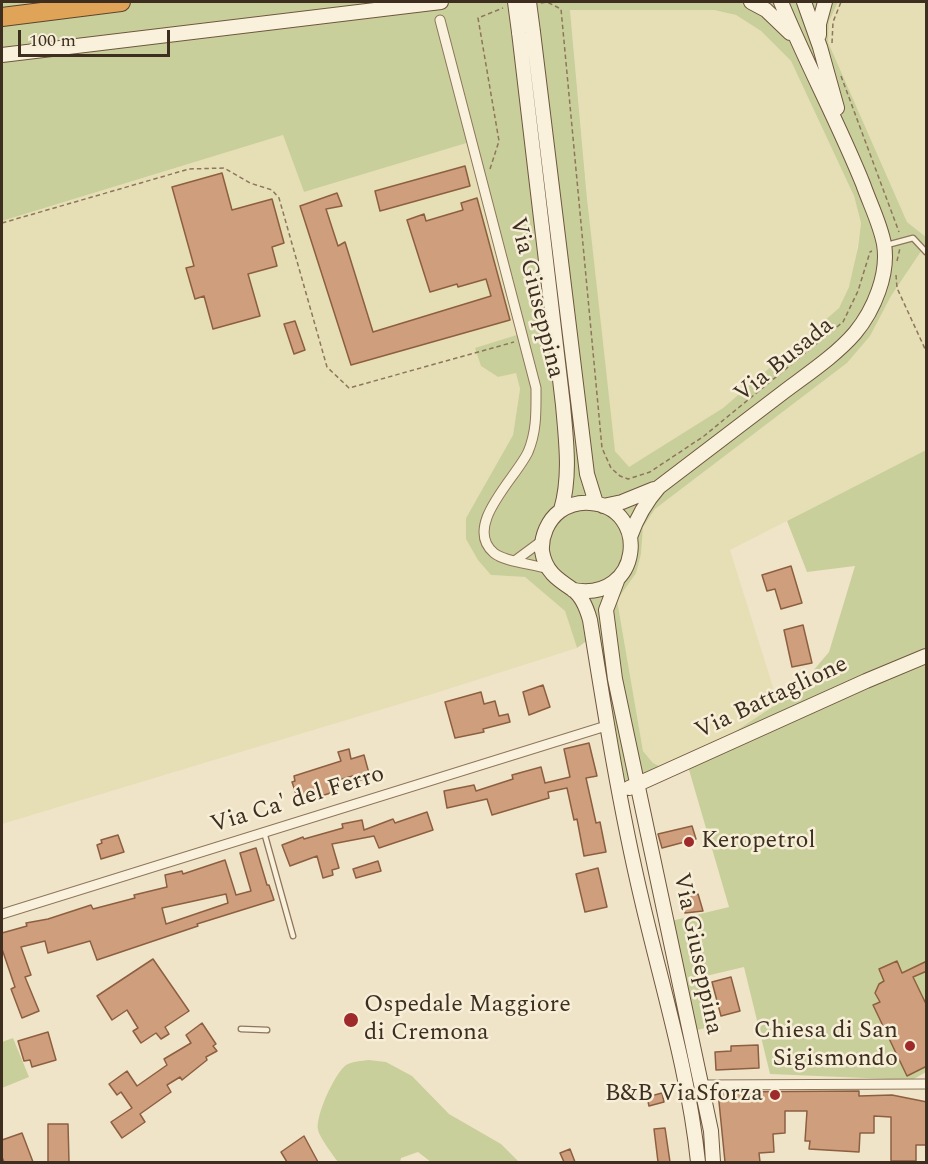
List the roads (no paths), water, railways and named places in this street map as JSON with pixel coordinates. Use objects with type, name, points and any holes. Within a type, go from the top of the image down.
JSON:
[{"type":"highway","points":[[2,17],[121,2]]},
{"type":"main road","points":[[2,55],[441,2]]},
{"type":"main road","name":"Via Giuseppina","points":[[533,2],[533,32],[587,474],[600,505]]},
{"type":"main road","name":"Via Busada","points":[[751,2],[781,23],[798,42]]},
{"type":"main road","name":"Via Busada","points":[[630,537],[644,504],[659,487],[821,363],[855,332],[873,306],[884,265],[884,246],[880,227],[843,134],[781,2]]},
{"type":"main road","name":"Via Busada","points":[[804,2],[826,44]]},
{"type":"main road","name":"Via Busada","points":[[825,2],[819,24],[826,44],[843,134]]},
{"type":"main road","name":"Via Giuseppina","points":[[511,4],[519,32],[563,405],[567,448],[566,493],[561,510]]},
{"type":"main road","name":"Via Busada","points":[[600,505],[622,502],[659,487]]},
{"type":"main road","points":[[584,502],[600,505],[621,518],[630,537],[632,549],[630,561],[624,572],[607,587],[596,591],[573,590],[554,578],[548,568],[542,550],[543,540],[549,523],[561,510],[584,502]]},
{"type":"main road","name":"Via Giuseppina","points":[[616,581],[606,610],[615,679],[711,1131],[713,1162]]},
{"type":"main road","name":"Via Giuseppina","points":[[573,590],[582,602],[590,620],[618,791],[684,1075],[698,1162]]},
{"type":"main road","name":"Via Battaglione","points":[[618,791],[637,786],[866,681],[927,656]]},
{"type":"main road","points":[[606,726],[623,721]]},
{"type":"street","name":"Via Giuseppina","points":[[440,20],[536,388],[537,416],[534,436],[527,455],[488,515],[483,531],[490,548],[496,555],[548,568]]},
{"type":"street","points":[[516,560],[543,540]]},
{"type":"street","name":"Via Ca' del Ferro","points":[[2,914],[606,726]]},
{"type":"street","points":[[701,1085],[927,1084]]},
{"type":"lane","points":[[884,246],[913,238],[927,252]]},
{"type":"lane","points":[[264,832],[293,936]]},
{"type":"lane","points":[[241,1029],[267,1030]]},
{"type":"place","name":"Keropetrol","points":[[689,842]]},
{"type":"place","name":"Ospedale Maggiore di Cremona","points":[[351,1020]]},
{"type":"place","name":"Chiesa di San Sigismondo","points":[[910,1046]]},
{"type":"place","name":"B&B ViaSforza","points":[[775,1095]]}]
